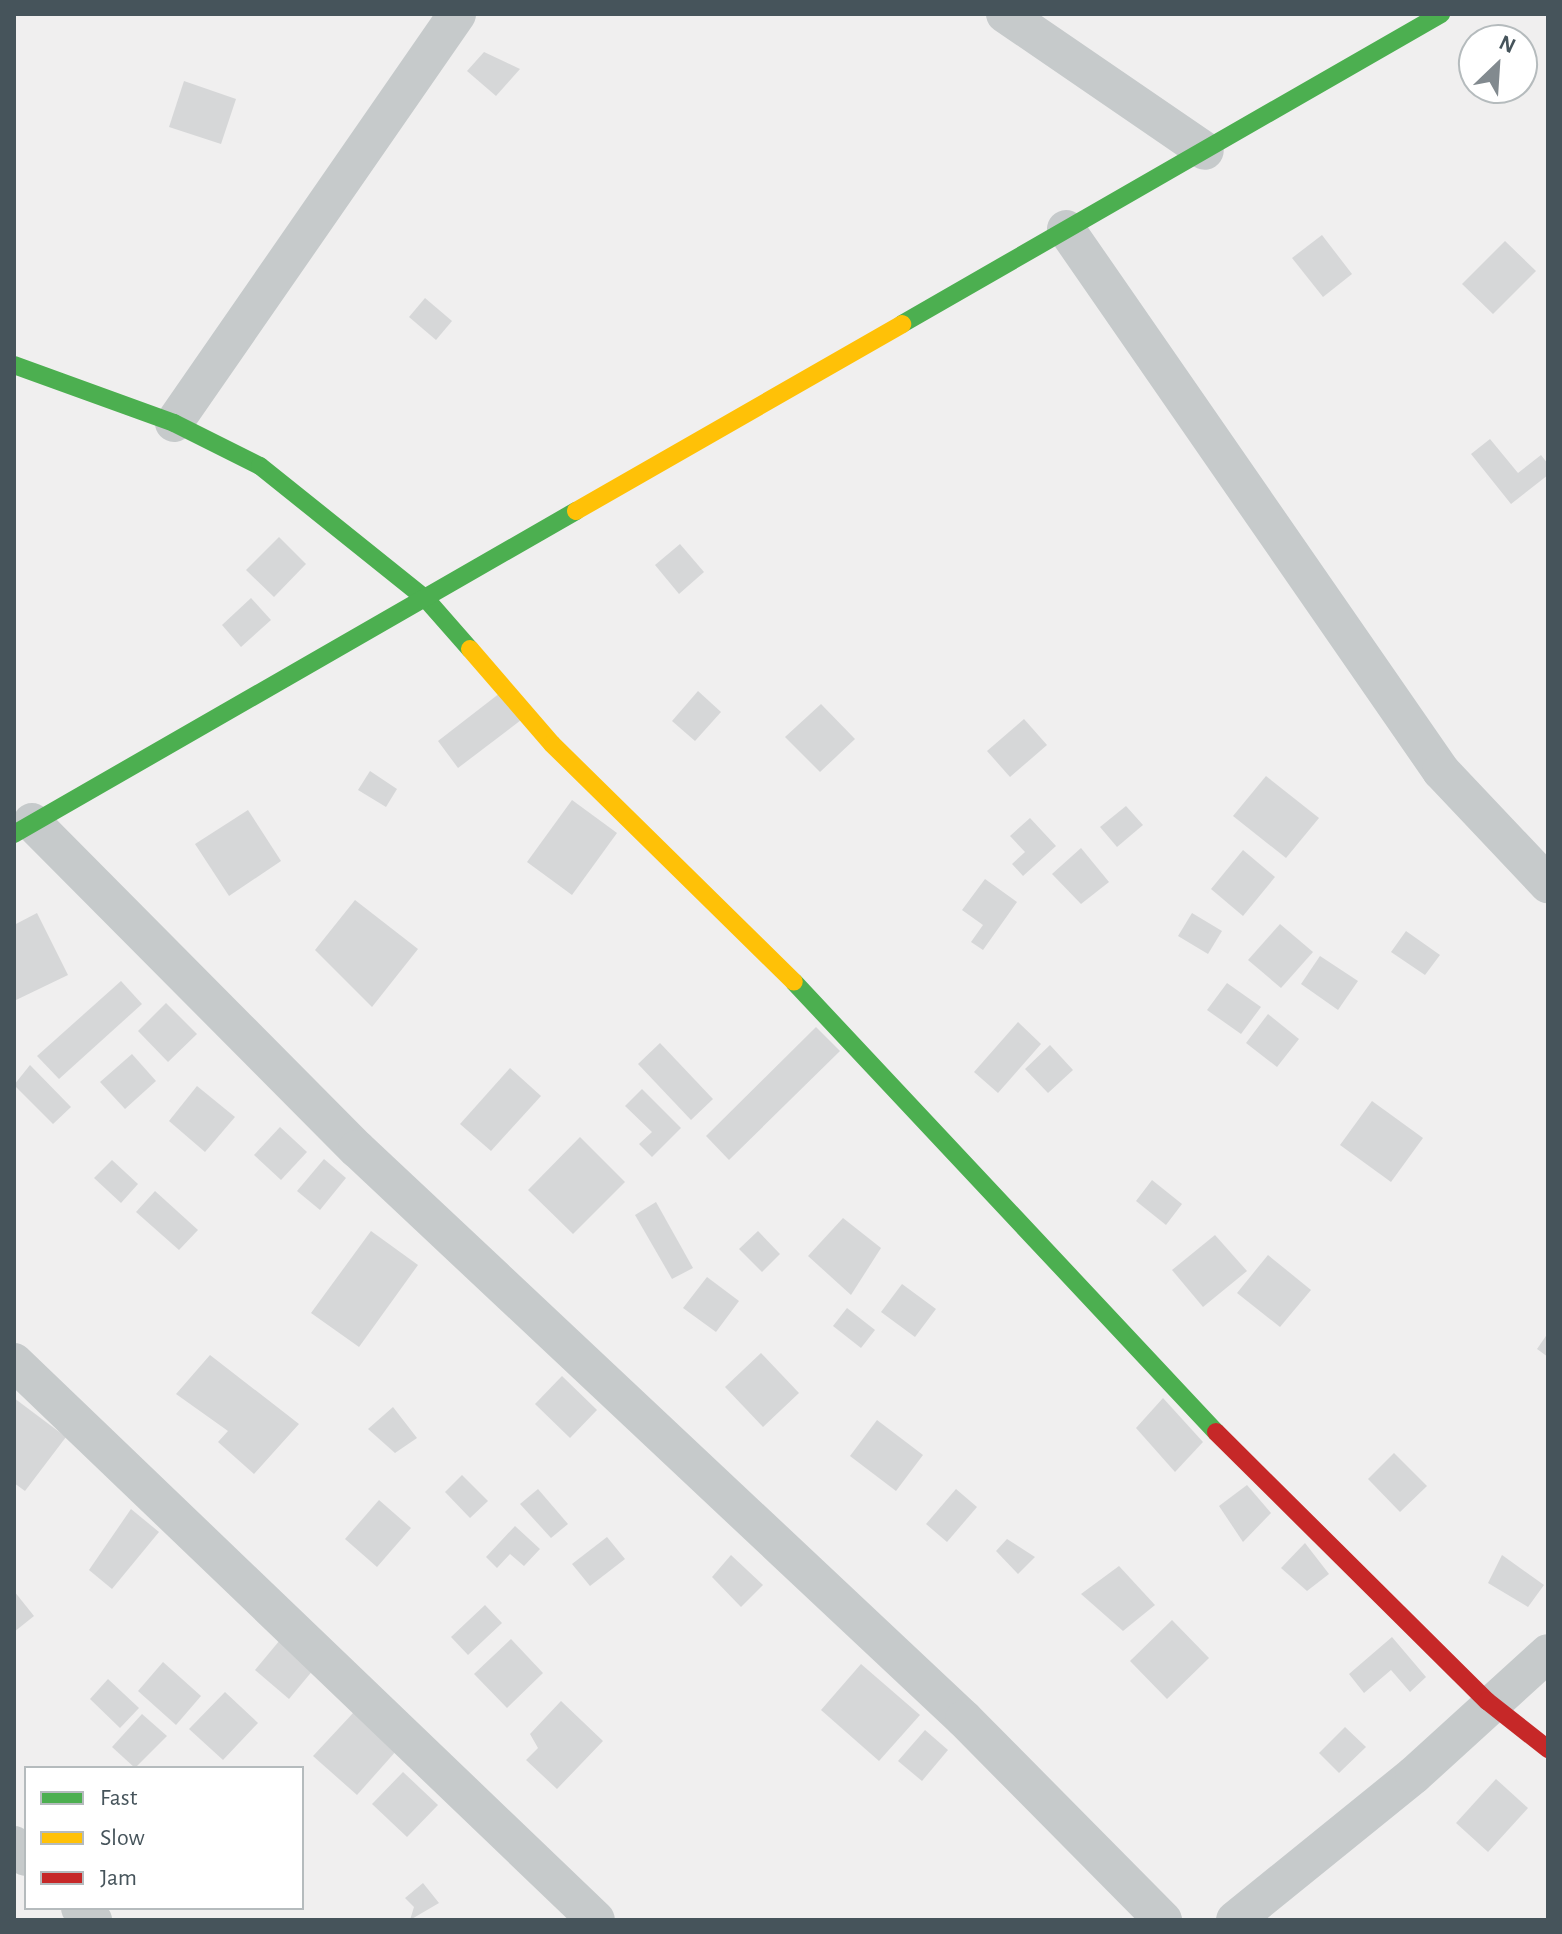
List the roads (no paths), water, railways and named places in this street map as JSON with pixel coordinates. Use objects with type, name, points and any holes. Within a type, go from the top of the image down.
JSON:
[{"type":"street","points":[[174,423],[457,14]]},
{"type":"street","points":[[1005,14],[1205,151]]},
{"type":"street","points":[[1163,1920],[964,1719],[357,1149],[23,828],[1441,14]]},
{"type":"street","points":[[1066,229],[1441,771],[1548,884]]},
{"type":"street","points":[[14,365],[174,423],[260,466],[426,599],[552,744],[770,955],[1179,1395],[1487,1701],[1548,1749]]},
{"type":"street","points":[[14,1362],[596,1920]]},
{"type":"street","points":[[1235,1920],[1414,1775],[1487,1701],[1548,1653]]}]
